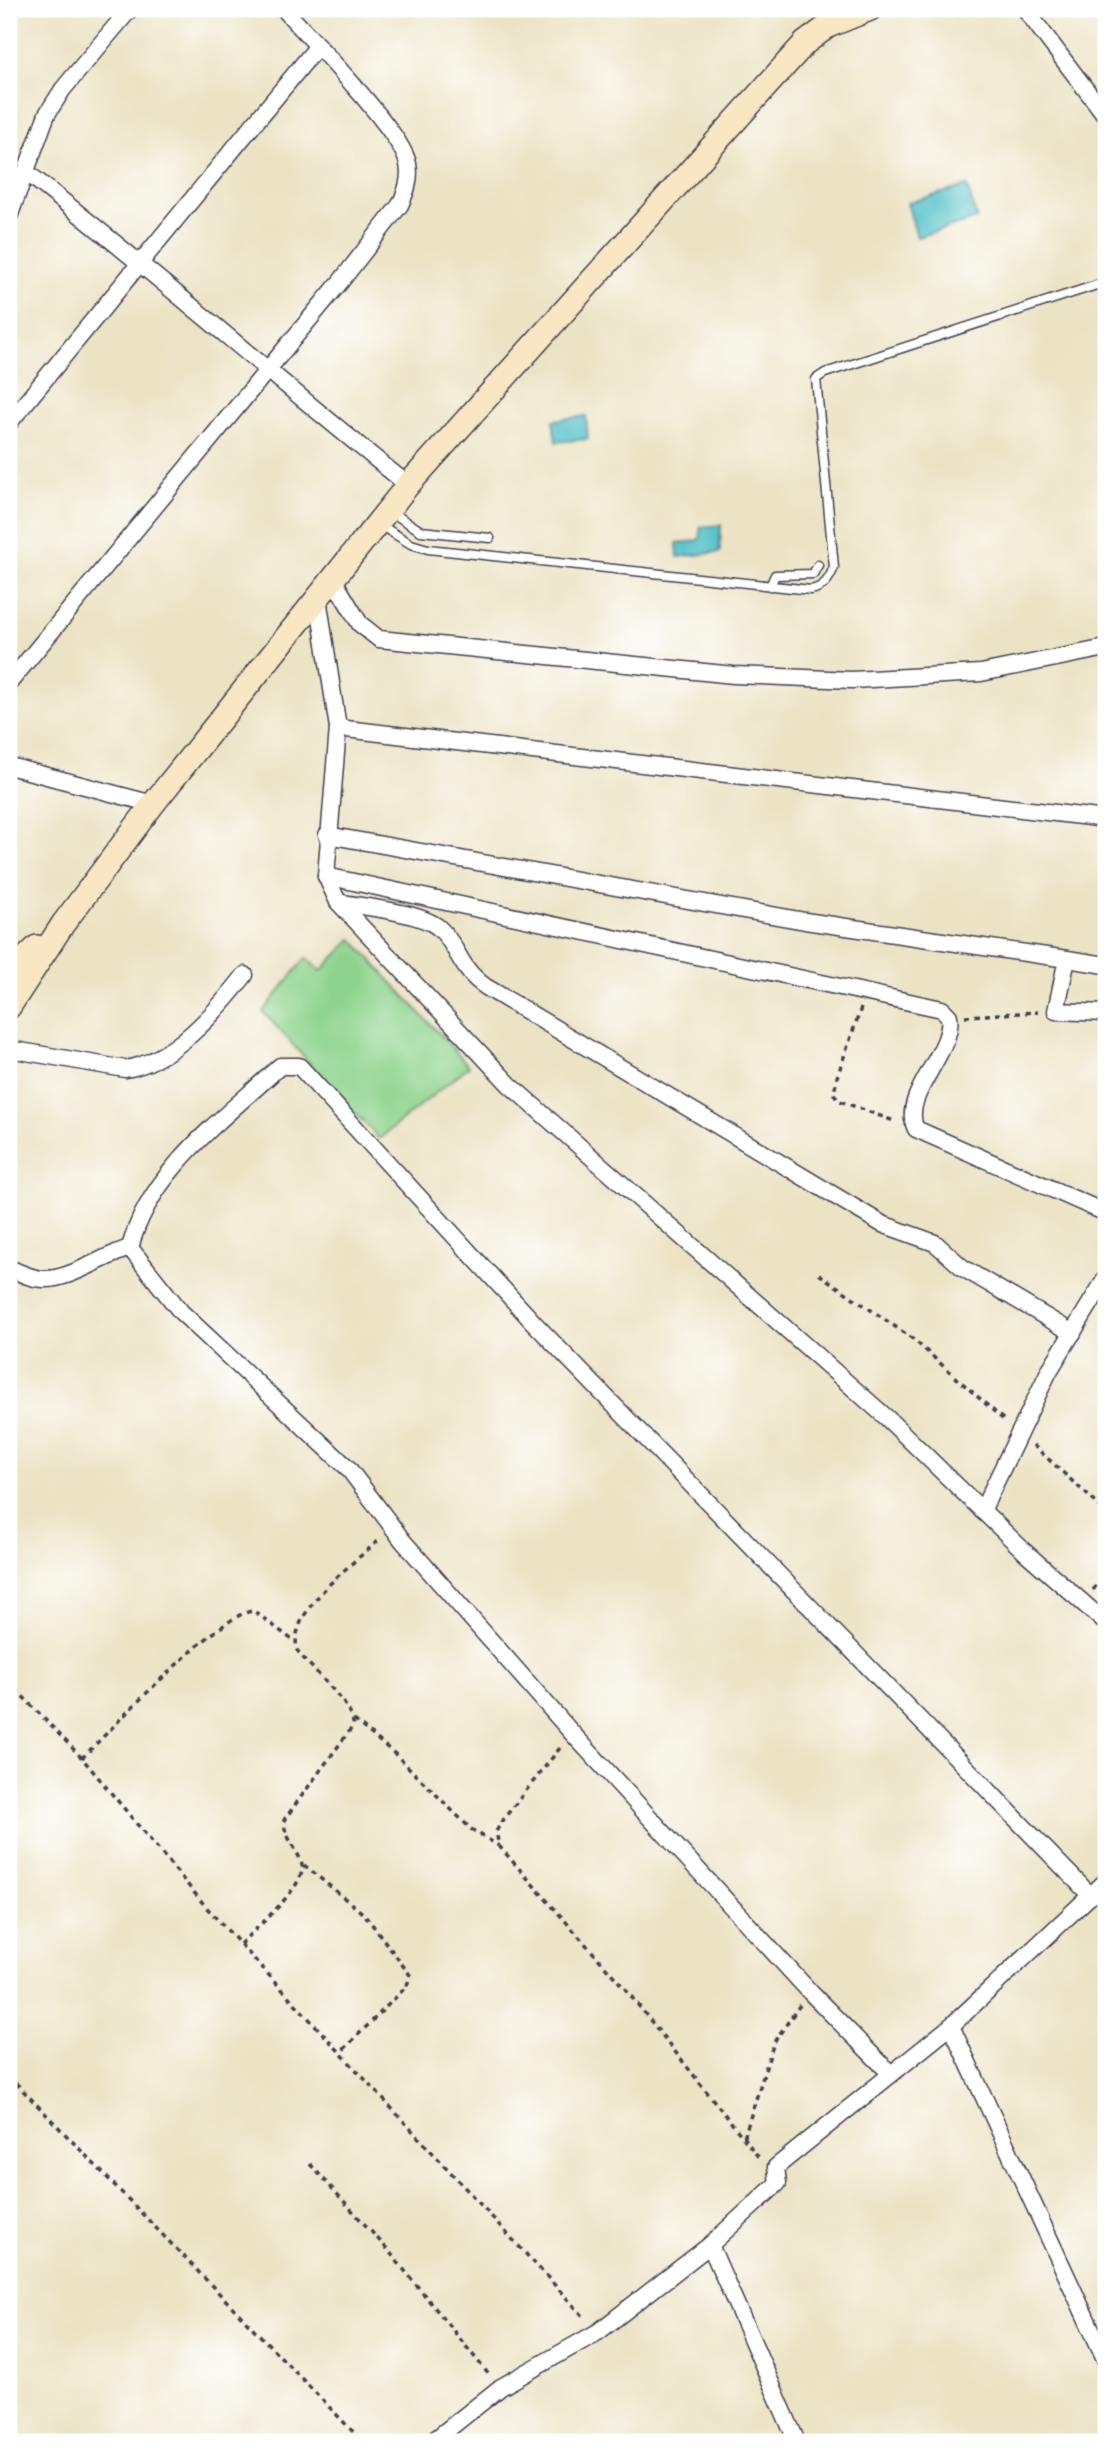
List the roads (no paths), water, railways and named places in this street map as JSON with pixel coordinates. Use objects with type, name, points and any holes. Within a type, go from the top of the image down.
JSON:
[{"type":"street","points":[[9,218],[47,114],[63,89],[130,9]]},
{"type":"street","points":[[9,683],[400,205],[409,179],[405,154],[390,130],[284,9]]},
{"type":"street","points":[[9,1007],[63,924],[153,804],[408,485],[805,43],[828,26],[870,9]]},
{"type":"street","points":[[1025,9],[1106,116]]},
{"type":"street","points":[[9,423],[317,47]]},
{"type":"street","points":[[26,172],[140,261],[266,372],[408,485]]},
{"type":"street","points":[[333,579],[360,624],[379,639],[734,676],[838,680],[929,678],[1035,664],[1106,648]]},
{"type":"street","points":[[318,598],[338,727],[327,835],[327,876],[338,902],[510,1085],[887,1418],[1024,1552],[1106,1623]]},
{"type":"street","points":[[338,727],[1106,819]]},
{"type":"street","points":[[9,766],[153,804]]},
{"type":"street","points":[[327,835],[805,921],[1106,965]]},
{"type":"street","points":[[327,876],[942,1009],[949,1016],[946,1038],[912,1114],[916,1129],[1106,1213]]},
{"type":"street","points":[[338,902],[417,918],[438,927],[462,965],[486,987],[882,1224],[934,1243],[963,1268],[1073,1333]]},
{"type":"street","points":[[9,974],[63,924]]},
{"type":"street","points":[[1067,959],[1056,1011],[1106,1013]]},
{"type":"street","points":[[9,1049],[125,1069],[141,1066],[182,1041],[227,998],[245,975]]},
{"type":"street","points":[[131,1248],[144,1210],[180,1161],[280,1066],[299,1066],[534,1323],[1091,1896]]},
{"type":"street","points":[[9,1268],[46,1279],[65,1276],[108,1255],[131,1248]]},
{"type":"street","points":[[131,1248],[181,1312],[348,1468],[393,1526],[572,1733],[811,1993],[891,2074]]},
{"type":"street","points":[[982,1511],[1049,1371],[1106,1278]]},
{"type":"street","points":[[432,2442],[501,2387],[598,2332],[710,2245],[778,2183],[776,2167],[951,2026],[1106,1881]]},
{"type":"street","points":[[951,2026],[1106,2361]]},
{"type":"street","points":[[710,2245],[797,2442]]},
{"type":"lane","points":[[383,517],[411,544],[428,549],[770,586],[811,590],[820,588],[826,583],[834,567],[816,379],[825,373],[1106,282]]},
{"type":"lane","points":[[383,517],[421,531],[490,538]]},
{"type":"lane","points":[[770,586],[775,575],[813,574],[818,565]]},
{"type":"water","points":[[967,186],[977,219],[917,237],[907,203]]},
{"type":"water","points":[[586,416],[588,439],[556,442],[553,420]]},
{"type":"water","points":[[721,525],[720,552],[678,557],[677,543],[697,541],[701,536],[700,527]]}]
